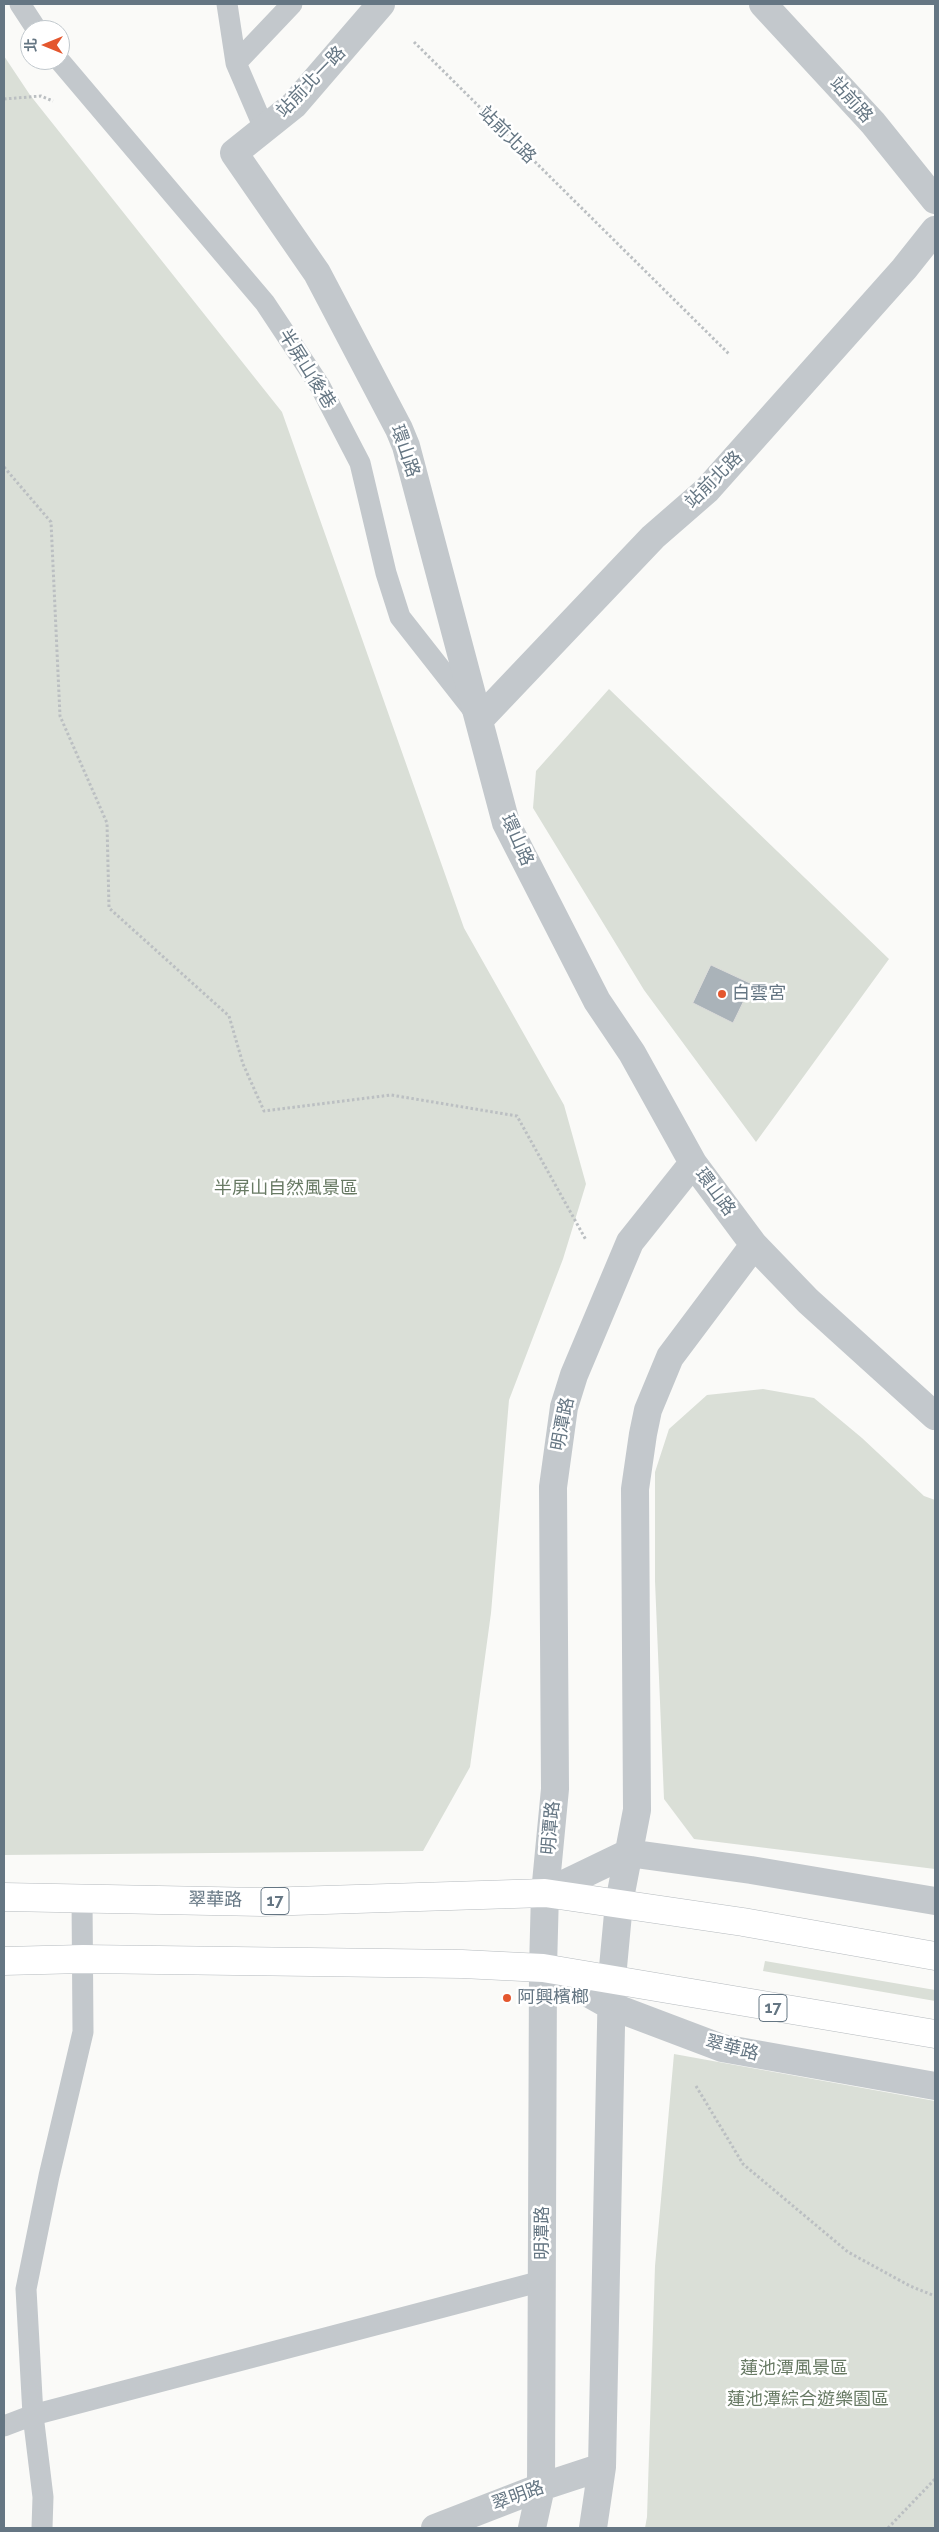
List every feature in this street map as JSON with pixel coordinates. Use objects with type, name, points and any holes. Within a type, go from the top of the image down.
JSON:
[{"type":"main road","name":"翠華路","points":[[4,1897],[82,1897],[262,1902],[546,1893],[743,1922],[935,1956]]},
{"type":"main road","name":"翠華路","points":[[4,1961],[84,1959],[462,1964],[543,1968],[612,1978],[730,2001],[935,2034]]},
{"type":"street","name":"站前北一路","points":[[234,153],[294,105],[381,4]]},
{"type":"street","name":"站前路","points":[[764,4],[873,123],[935,200]]},
{"type":"street","name":"環山路","points":[[234,153],[317,274],[399,429],[406,446],[480,719],[506,823],[597,1001],[632,1053],[693,1163],[754,1245],[808,1301],[935,1416]]},
{"type":"street","name":"站前北路","points":[[480,719],[653,537],[707,490],[904,269],[935,230]]},
{"type":"street","name":"明潭路","points":[[532,2528],[541,2487],[543,1968],[546,1893],[555,1789],[553,1486],[564,1407],[574,1375],[630,1242],[693,1163]]},
{"type":"street","points":[[593,2528],[602,2467],[612,1978],[619,1903],[637,1810],[635,1489],[648,1410],[670,1357],[754,1245]]},
{"type":"street","points":[[628,1854],[751,1870],[935,1901]]},
{"type":"street","name":"翠華路","points":[[546,1893],[628,1854]]},
{"type":"street","name":"翠華路","points":[[543,1968],[611,2006],[722,2048],[935,2086]]},
{"type":"street","name":"翠明路","points":[[435,2528],[541,2487],[602,2467]]},
{"type":"lane","points":[[20,4],[30,20]]},
{"type":"lane","points":[[227,4],[236,63],[264,128]]},
{"type":"lane","points":[[236,63],[292,4]]},
{"type":"lane","name":"半屏山後巷","points":[[67,70],[265,304],[320,386],[360,463],[386,573],[400,617],[480,719]]},
{"type":"lane","points":[[42,2528],[43,2497],[33,2415],[26,2289],[49,2176],[83,2032],[84,1959],[82,1897]]},
{"type":"lane","points":[[4,2426],[33,2415],[542,2281]]},
{"type":"path","name":"站前北路","points":[[414,42],[729,354]]},
{"type":"path","points":[[4,99],[41,96],[63,105],[96,104]]},
{"type":"path","points":[[4,467],[51,522],[60,716],[107,823],[108,908],[229,1016],[243,1064],[264,1111],[391,1095],[517,1116],[586,1240]]},
{"type":"path","points":[[696,2086],[743,2164],[848,2252],[910,2286],[935,2296]]},
{"type":"path","points":[[888,2528],[935,2480]]},
{"type":"green space","name":"半屏山自然風景區","points":[[4,56],[30,95],[282,412],[464,928],[564,1105],[586,1184],[563,1259],[509,1400],[491,1613],[470,1767],[423,1851],[4,1855]]},
{"type":"green space","points":[[609,689],[889,959],[756,1142],[644,990],[533,808],[536,771]]},
{"type":"green space","points":[[763,1389],[814,1398],[862,1438],[924,1496],[935,1500],[935,1869],[694,1839],[664,1799],[655,1581],[655,1472],[669,1429],[707,1395]]},
{"type":"green space","points":[[765,1961],[935,1990],[935,2001],[763,1971]]},
{"type":"green space","name":"蓮池潭綜合遊樂園區","points":[[674,2054],[935,2101],[935,2528],[645,2528],[647,2517],[655,2266]]},
{"type":"building","name":"白雲宮","points":[[711,965],[752,984],[733,1023],[693,1003]]},
{"type":"place","name":"白雲宮","points":[[722,994]]},
{"type":"place","name":"阿興檳榔","points":[[507,1998]]},
{"type":"park label","name":"蓮池潭風景區","points":[[794,2369]]}]
